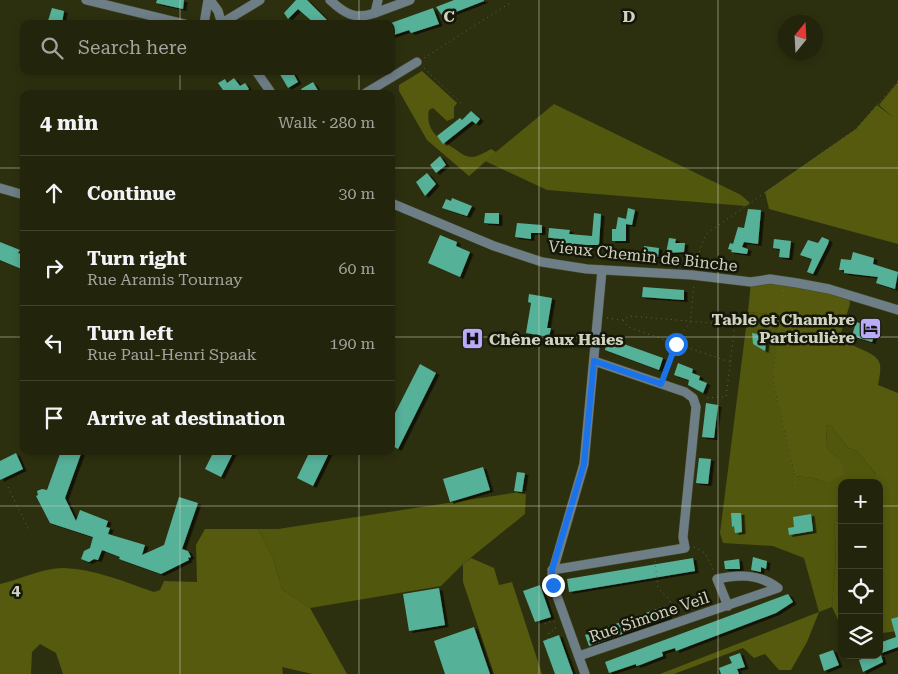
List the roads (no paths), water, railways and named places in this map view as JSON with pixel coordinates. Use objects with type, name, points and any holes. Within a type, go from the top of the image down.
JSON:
[{"type":"street","points":[[86,0],[168,20]]},
{"type":"street","points":[[209,0],[218,11],[221,20]]},
{"type":"street","points":[[205,20],[209,0]]},
{"type":"street","points":[[228,20],[260,0]]},
{"type":"street","points":[[330,0],[344,13],[351,16],[366,16],[410,0]]},
{"type":"street","points":[[375,13],[378,0]]},
{"type":"street","points":[[371,90],[417,62]]},
{"type":"street","points":[[259,75],[269,90]]},
{"type":"street","points":[[0,188],[20,194]]},
{"type":"street","name":"Vieux Chemin de Binche","points":[[395,205],[513,253],[567,267],[692,275],[751,282],[785,281],[828,289],[898,310]]},
{"type":"street","points":[[585,674],[553,585],[552,570],[584,464],[602,270]]},
{"type":"street","points":[[552,570],[685,548],[682,537],[696,407],[693,398],[685,392],[594,361]]},
{"type":"street","name":"Rue Simone Veil","points":[[579,656],[728,606],[778,588],[768,580],[756,576],[731,576],[717,579],[728,606]]},
{"type":"place","name":"Table et Chambre Particulière","points":[[871,328]]},
{"type":"place","name":"Chêne aux Haies","points":[[473,339]]}]
